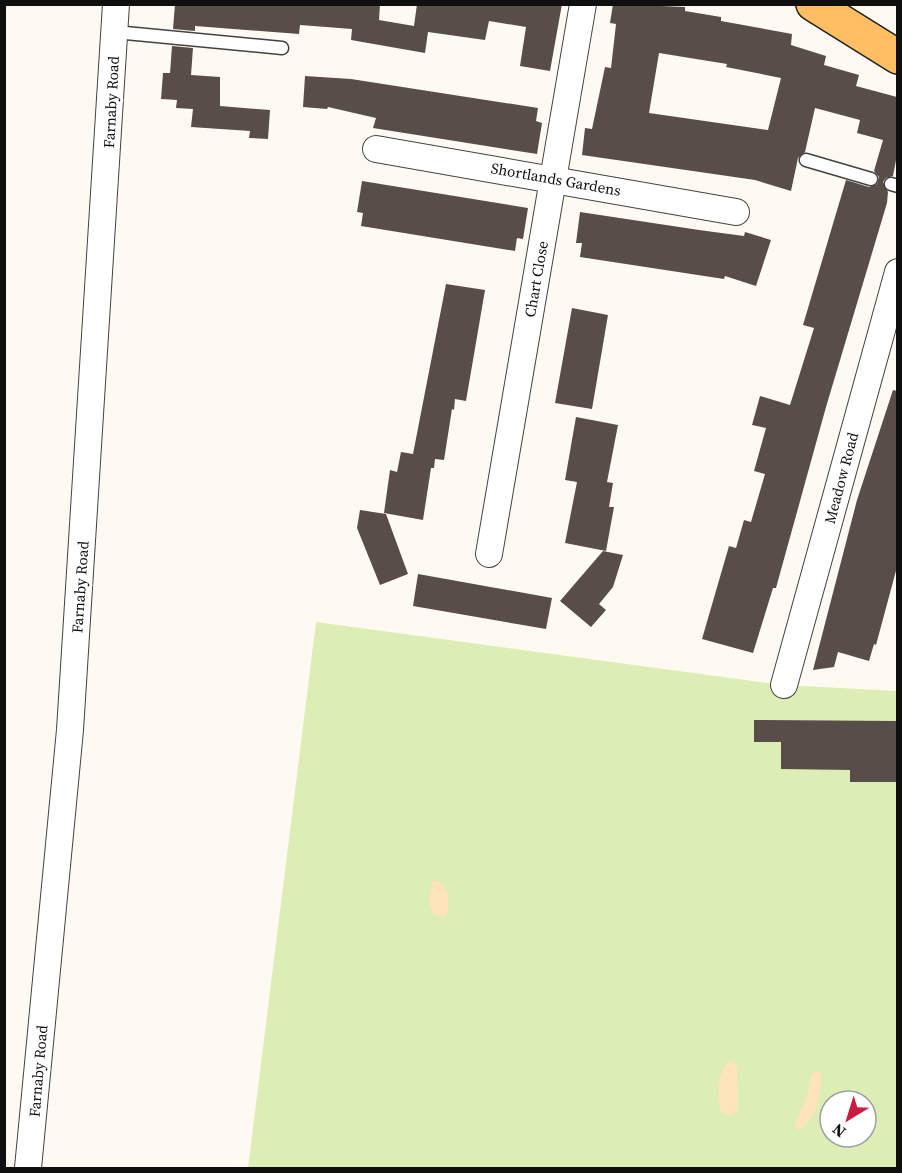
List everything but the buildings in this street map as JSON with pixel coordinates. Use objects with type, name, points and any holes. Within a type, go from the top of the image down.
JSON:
[{"type":"main road","points":[[813,4],[897,57]]},
{"type":"street","name":"Farnaby Road","points":[[28,1168],[70,730],[116,4]]},
{"type":"street","name":"Chart Close","points":[[489,554],[552,178],[584,4]]},
{"type":"street","name":"Shortlands Gardens","points":[[376,148],[736,212]]},
{"type":"street","name":"Meadow Road","points":[[783,685],[897,272]]},
{"type":"lane","points":[[115,32],[282,48]]},
{"type":"lane","points":[[806,160],[871,179]]},
{"type":"green space","points":[[316,622],[783,685],[897,691],[897,1168],[248,1168]]},
{"type":"sand","points":[[432,881],[440,882],[447,893],[446,916],[434,915],[429,902]]},
{"type":"sand","points":[[728,1062],[737,1065],[738,1110],[731,1116],[721,1112],[719,1092],[721,1074]]},
{"type":"sand","points":[[814,1071],[821,1074],[821,1089],[818,1089],[818,1102],[814,1112],[799,1130],[794,1126],[808,1094],[810,1077]]}]
